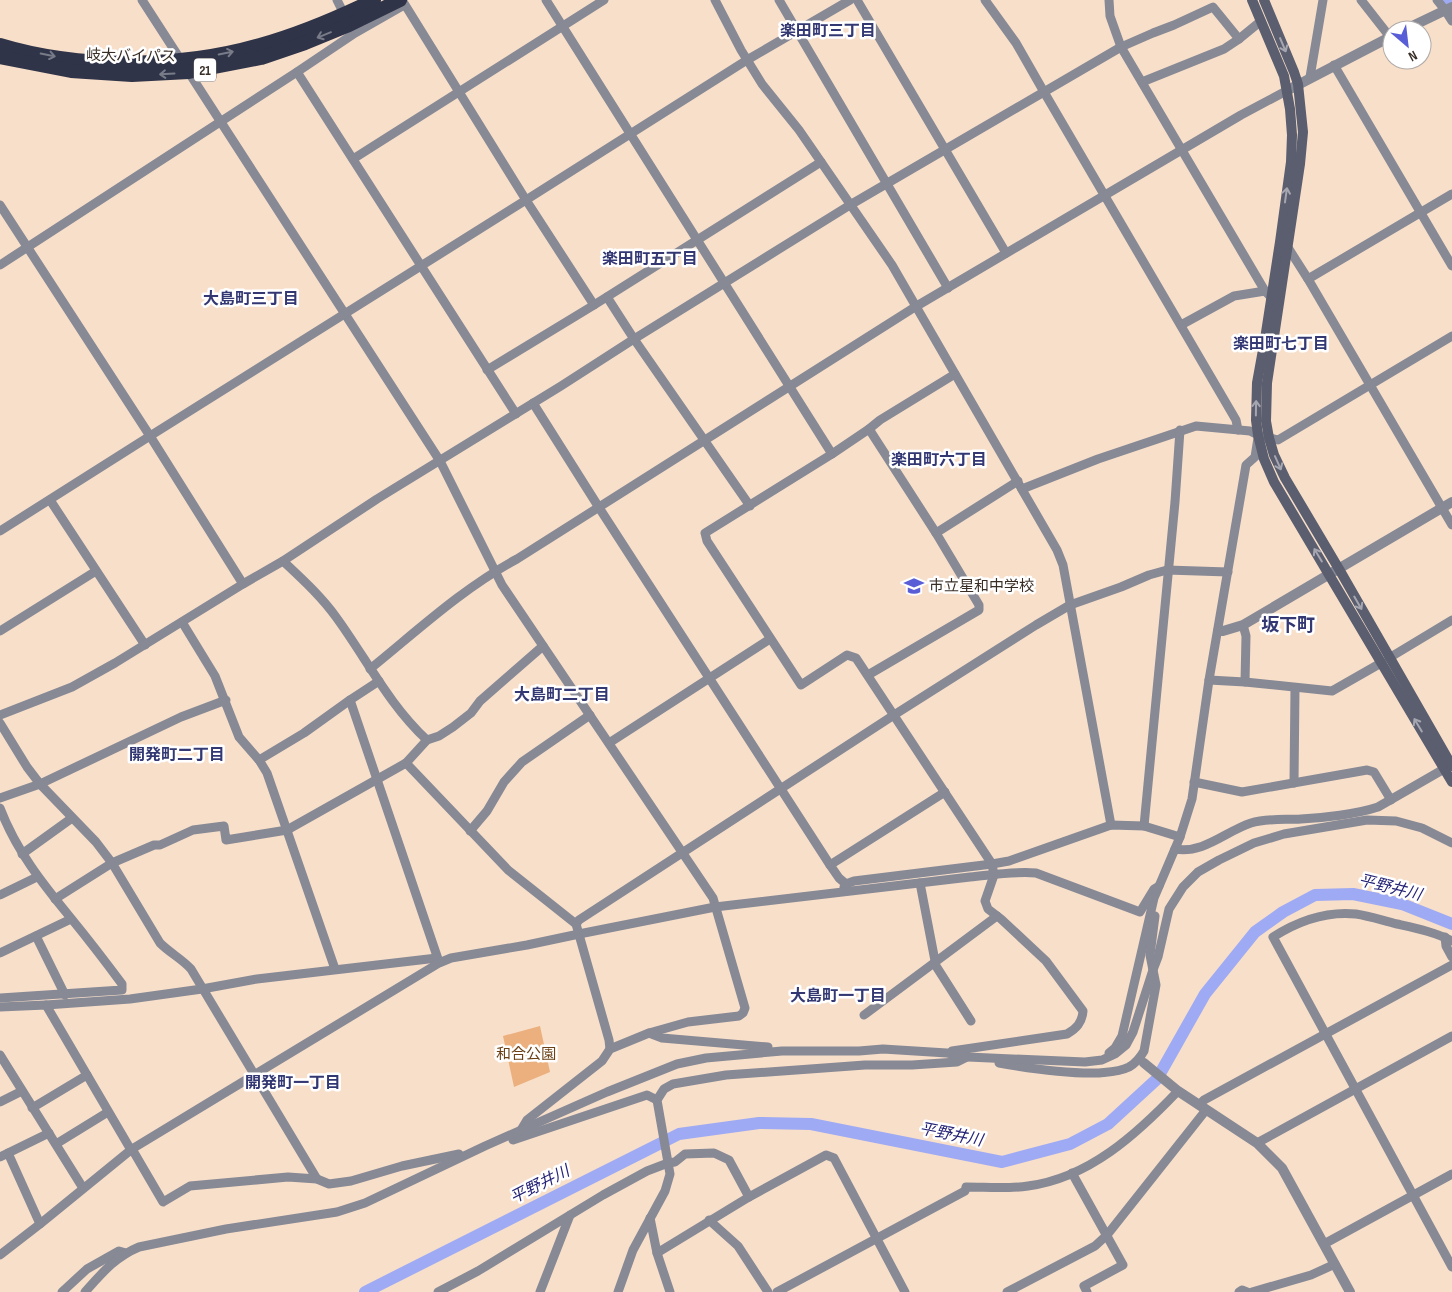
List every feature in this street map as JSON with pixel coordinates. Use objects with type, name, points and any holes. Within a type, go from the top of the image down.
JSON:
[{"type":"highway","name":"岐大バイパス","points":[[0,45],[71,60],[132,62],[206,57],[259,46],[301,32],[374,0]]},
{"type":"highway","name":"岐大バイパス","points":[[0,57],[70,71],[132,75],[189,72],[261,58],[305,43],[402,2]]},
{"type":"main road","points":[[1252,0],[1284,76],[1288,90],[1292,135],[1291,162],[1268,294],[1257,383],[1256,420],[1258,435],[1264,459],[1274,482],[1334,571]]},
{"type":"main road","points":[[1264,0],[1298,84],[1303,132],[1300,164],[1267,383],[1266,421],[1269,438],[1274,455],[1285,478],[1334,571],[1385,660],[1450,766],[1452,782]]},
{"type":"street","points":[[142,0],[440,461],[502,585],[712,898],[720,920],[745,1008],[743,1013],[739,1016],[688,1022],[648,1033],[610,1049],[602,1061],[527,1120],[521,1130]]},
{"type":"street","points":[[336,0],[344,14]]},
{"type":"street","points":[[546,0],[832,454]]},
{"type":"street","points":[[353,159],[604,0]]},
{"type":"street","points":[[715,0],[762,84],[799,130],[892,265],[1057,550],[1063,565],[1111,825]]},
{"type":"street","points":[[779,0],[948,288]]},
{"type":"street","points":[[0,531],[747,60],[850,0]]},
{"type":"street","points":[[857,0],[1006,253]]},
{"type":"street","points":[[985,0],[1016,43],[1236,420],[1238,430]]},
{"type":"street","points":[[1109,0],[1110,16],[1121,47],[1268,294],[1234,296],[1181,325]]},
{"type":"street","points":[[1310,77],[1323,0]]},
{"type":"street","points":[[1361,0],[1382,26]]},
{"type":"street","points":[[1437,0],[1447,9],[1452,21]]},
{"type":"street","points":[[0,266],[402,2],[594,305]]},
{"type":"street","points":[[0,715],[72,687],[182,622],[283,561],[377,499],[850,205],[1121,47],[1213,7],[1239,39]]},
{"type":"street","points":[[1424,20],[1447,9]]},
{"type":"street","points":[[1142,82],[1224,49],[1261,20]]},
{"type":"street","points":[[370,669],[495,571],[517,559],[915,307],[1310,77],[1382,41]]},
{"type":"street","points":[[1334,65],[1452,266]]},
{"type":"street","points":[[297,72],[516,414]]},
{"type":"street","points":[[487,370],[821,162]]},
{"type":"street","points":[[1308,279],[1452,194]]},
{"type":"street","points":[[0,205],[244,584]]},
{"type":"street","points":[[1287,246],[1452,525]]},
{"type":"street","points":[[606,296],[750,506]]},
{"type":"street","points":[[936,533],[1020,485],[1180,430],[1196,426],[1250,431],[1278,440],[1452,336]]},
{"type":"street","points":[[947,1052],[1066,1034],[1074,1030],[1082,1020],[1083,1012],[1046,961],[988,909],[985,901],[994,875],[992,864],[856,658],[847,655],[801,685],[707,541],[705,533],[955,374]]},
{"type":"street","points":[[533,403],[844,888]]},
{"type":"street","points":[[868,675],[979,610],[979,606],[936,533],[870,429]]},
{"type":"street","points":[[1144,826],[1180,430]]},
{"type":"street","points":[[1102,1060],[1115,1048],[1122,1036],[1154,898],[1180,837],[1192,799],[1246,465],[1255,457],[1258,435]]},
{"type":"street","points":[[50,500],[145,644]]},
{"type":"street","points":[[1218,631],[1243,625],[1452,502]]},
{"type":"street","points":[[283,561],[304,581],[335,616],[370,669],[414,728],[427,740]]},
{"type":"street","points":[[0,631],[96,570]]},
{"type":"street","points":[[576,924],[579,920],[894,715],[1070,605],[1149,575],[1168,570],[1228,572]]},
{"type":"street","points":[[1210,680],[1332,692],[1452,620]]},
{"type":"street","points":[[182,622],[215,676],[239,737],[268,773],[335,969]]},
{"type":"street","points":[[1243,625],[1246,636],[1245,682]]},
{"type":"street","points":[[609,743],[770,639]]},
{"type":"street","points":[[55,899],[112,863],[193,830],[224,826],[226,840],[287,830],[406,763],[427,740],[453,728],[544,646]]},
{"type":"street","points":[[259,760],[304,733],[379,681]]},
{"type":"street","points":[[1294,783],[1295,688]]},
{"type":"street","points":[[0,798],[40,784],[181,717],[226,700]]},
{"type":"street","points":[[350,700],[438,960]]},
{"type":"street","points":[[470,831],[487,811],[504,782],[518,766],[590,715]]},
{"type":"street","points":[[0,723],[27,767],[40,784],[96,842],[112,863],[160,943],[184,961],[191,969],[317,1179]]},
{"type":"street","points":[[406,763],[508,870],[576,924],[610,1049]]},
{"type":"street","points":[[1175,849],[1183,850],[1208,844],[1250,823],[1304,819],[1366,811],[1378,807],[1450,766]]},
{"type":"street","points":[[1194,782],[1242,792],[1367,770],[1374,772],[1391,800]]},
{"type":"street","points":[[830,865],[944,792]]},
{"type":"street","points":[[0,808],[7,828],[37,877],[122,984],[122,990],[0,998]]},
{"type":"street","points":[[22,854],[72,818]]},
{"type":"street","points":[[85,1292],[108,1266],[126,1252],[139,1247],[226,1229],[337,1212],[365,1203],[485,1146],[607,1092],[677,1064],[736,1054],[884,1049],[947,1052],[968,1057],[1085,1062],[1102,1060],[1115,1054],[1126,1045],[1133,1032],[1158,957],[1169,909],[1182,887],[1198,872],[1254,843],[1284,834],[1367,820],[1396,821],[1422,828],[1452,843]]},
{"type":"street","points":[[844,888],[864,880],[1009,861],[1111,825],[1144,826],[1180,837]]},
{"type":"street","points":[[0,1007],[130,998],[335,969],[438,960],[527,945],[715,907],[844,888],[920,883],[1020,871],[1036,873],[1140,912],[1154,889],[1159,886]]},
{"type":"street","points":[[0,895],[37,877]]},
{"type":"street","points":[[920,883],[936,966],[972,1021]]},
{"type":"street","points":[[1142,1061],[1156,985],[1150,955],[1159,886]]},
{"type":"street","points":[[1452,957],[1446,946],[1448,939],[1356,914],[1336,914],[1315,918],[1290,926],[1273,937],[1452,1267]]},
{"type":"street","points":[[864,1015],[997,916]]},
{"type":"street","points":[[0,954],[72,919]]},
{"type":"street","points":[[36,936],[65,995]]},
{"type":"street","points":[[0,1255],[131,1149],[254,1076],[438,960]]},
{"type":"street","points":[[1007,1292],[1095,1246],[1107,1236],[1202,1108],[1204,1100],[1452,965]]},
{"type":"street","points":[[46,1004],[108,1112],[164,1202],[190,1186],[277,1177],[317,1179],[329,1184],[351,1181],[402,1166],[507,1142],[647,1095],[657,1100]]},
{"type":"street","points":[[648,1033],[662,1038],[767,1047],[782,1051]]},
{"type":"street","points":[[1256,1143],[1452,1036]]},
{"type":"street","points":[[0,1055],[83,1188]]},
{"type":"street","points":[[618,1292],[633,1250],[665,1191],[670,1174],[657,1100],[664,1088],[673,1084],[726,1075],[865,1065],[912,1065],[957,1062],[968,1057]]},
{"type":"street","points":[[990,1058],[996,1063],[1078,1074],[1115,1072],[1142,1061]]},
{"type":"street","points":[[1142,1061],[1176,1090],[1256,1143],[1282,1168],[1350,1292]]},
{"type":"street","points":[[32,1108],[86,1075]]},
{"type":"street","points":[[777,1292],[965,1191],[966,1187],[1042,1184],[1091,1164],[1134,1135],[1176,1090]]},
{"type":"street","points":[[0,1102],[22,1091]]},
{"type":"street","points":[[56,1144],[108,1112]]},
{"type":"street","points":[[40,1224],[4,1155],[49,1133]]},
{"type":"street","points":[[438,1292],[603,1195],[668,1160],[675,1162],[685,1154],[714,1153],[729,1160],[749,1197]]},
{"type":"street","points":[[657,1253],[709,1220],[826,1155],[834,1158],[905,1292]]},
{"type":"street","points":[[1072,1173],[1123,1265],[1084,1286],[1087,1292]]},
{"type":"street","points":[[1324,1244],[1452,1174]]},
{"type":"street","points":[[540,1292],[570,1215]]},
{"type":"street","points":[[650,1218],[657,1253],[670,1292]]},
{"type":"street","points":[[709,1220],[738,1246],[768,1292]]},
{"type":"street","points":[[62,1292],[87,1269],[103,1259],[119,1251],[126,1252]]},
{"type":"street","points":[[1252,1292],[1311,1274],[1335,1264]]},
{"type":"street","points":[[1239,1292],[1242,1290],[1246,1292]]},
{"type":"green space","name":"和合公園","points":[[540,1026],[550,1072],[514,1087],[503,1036]]},
{"type":"waterway","points":[[1446,0],[1452,9]]},
{"type":"waterway","name":"平野井川","points":[[365,1292],[679,1134],[759,1123],[811,1124],[1002,1162],[1070,1144],[1108,1124],[1157,1079],[1205,994],[1255,932],[1283,912],[1315,895],[1353,894],[1402,904],[1452,924]]},
{"type":"place","name":"市立星和中学校","points":[[914,586]]},
{"type":"district","name":"楽田町三丁目","points":[[828,31]]},
{"type":"district","name":"楽田町五丁目","points":[[650,259]]},
{"type":"district","name":"大島町三丁目","points":[[251,299]]},
{"type":"district","name":"楽田町七丁目","points":[[1281,344]]},
{"type":"district","name":"楽田町六丁目","points":[[939,460]]},
{"type":"district","name":"坂下町","points":[[1288,625]]},
{"type":"district","name":"大島町二丁目","points":[[562,695]]},
{"type":"district","name":"開発町二丁目","points":[[177,755]]},
{"type":"district","name":"大島町一丁目","points":[[838,996]]},
{"type":"district","name":"開発町一丁目","points":[[293,1083]]}]
